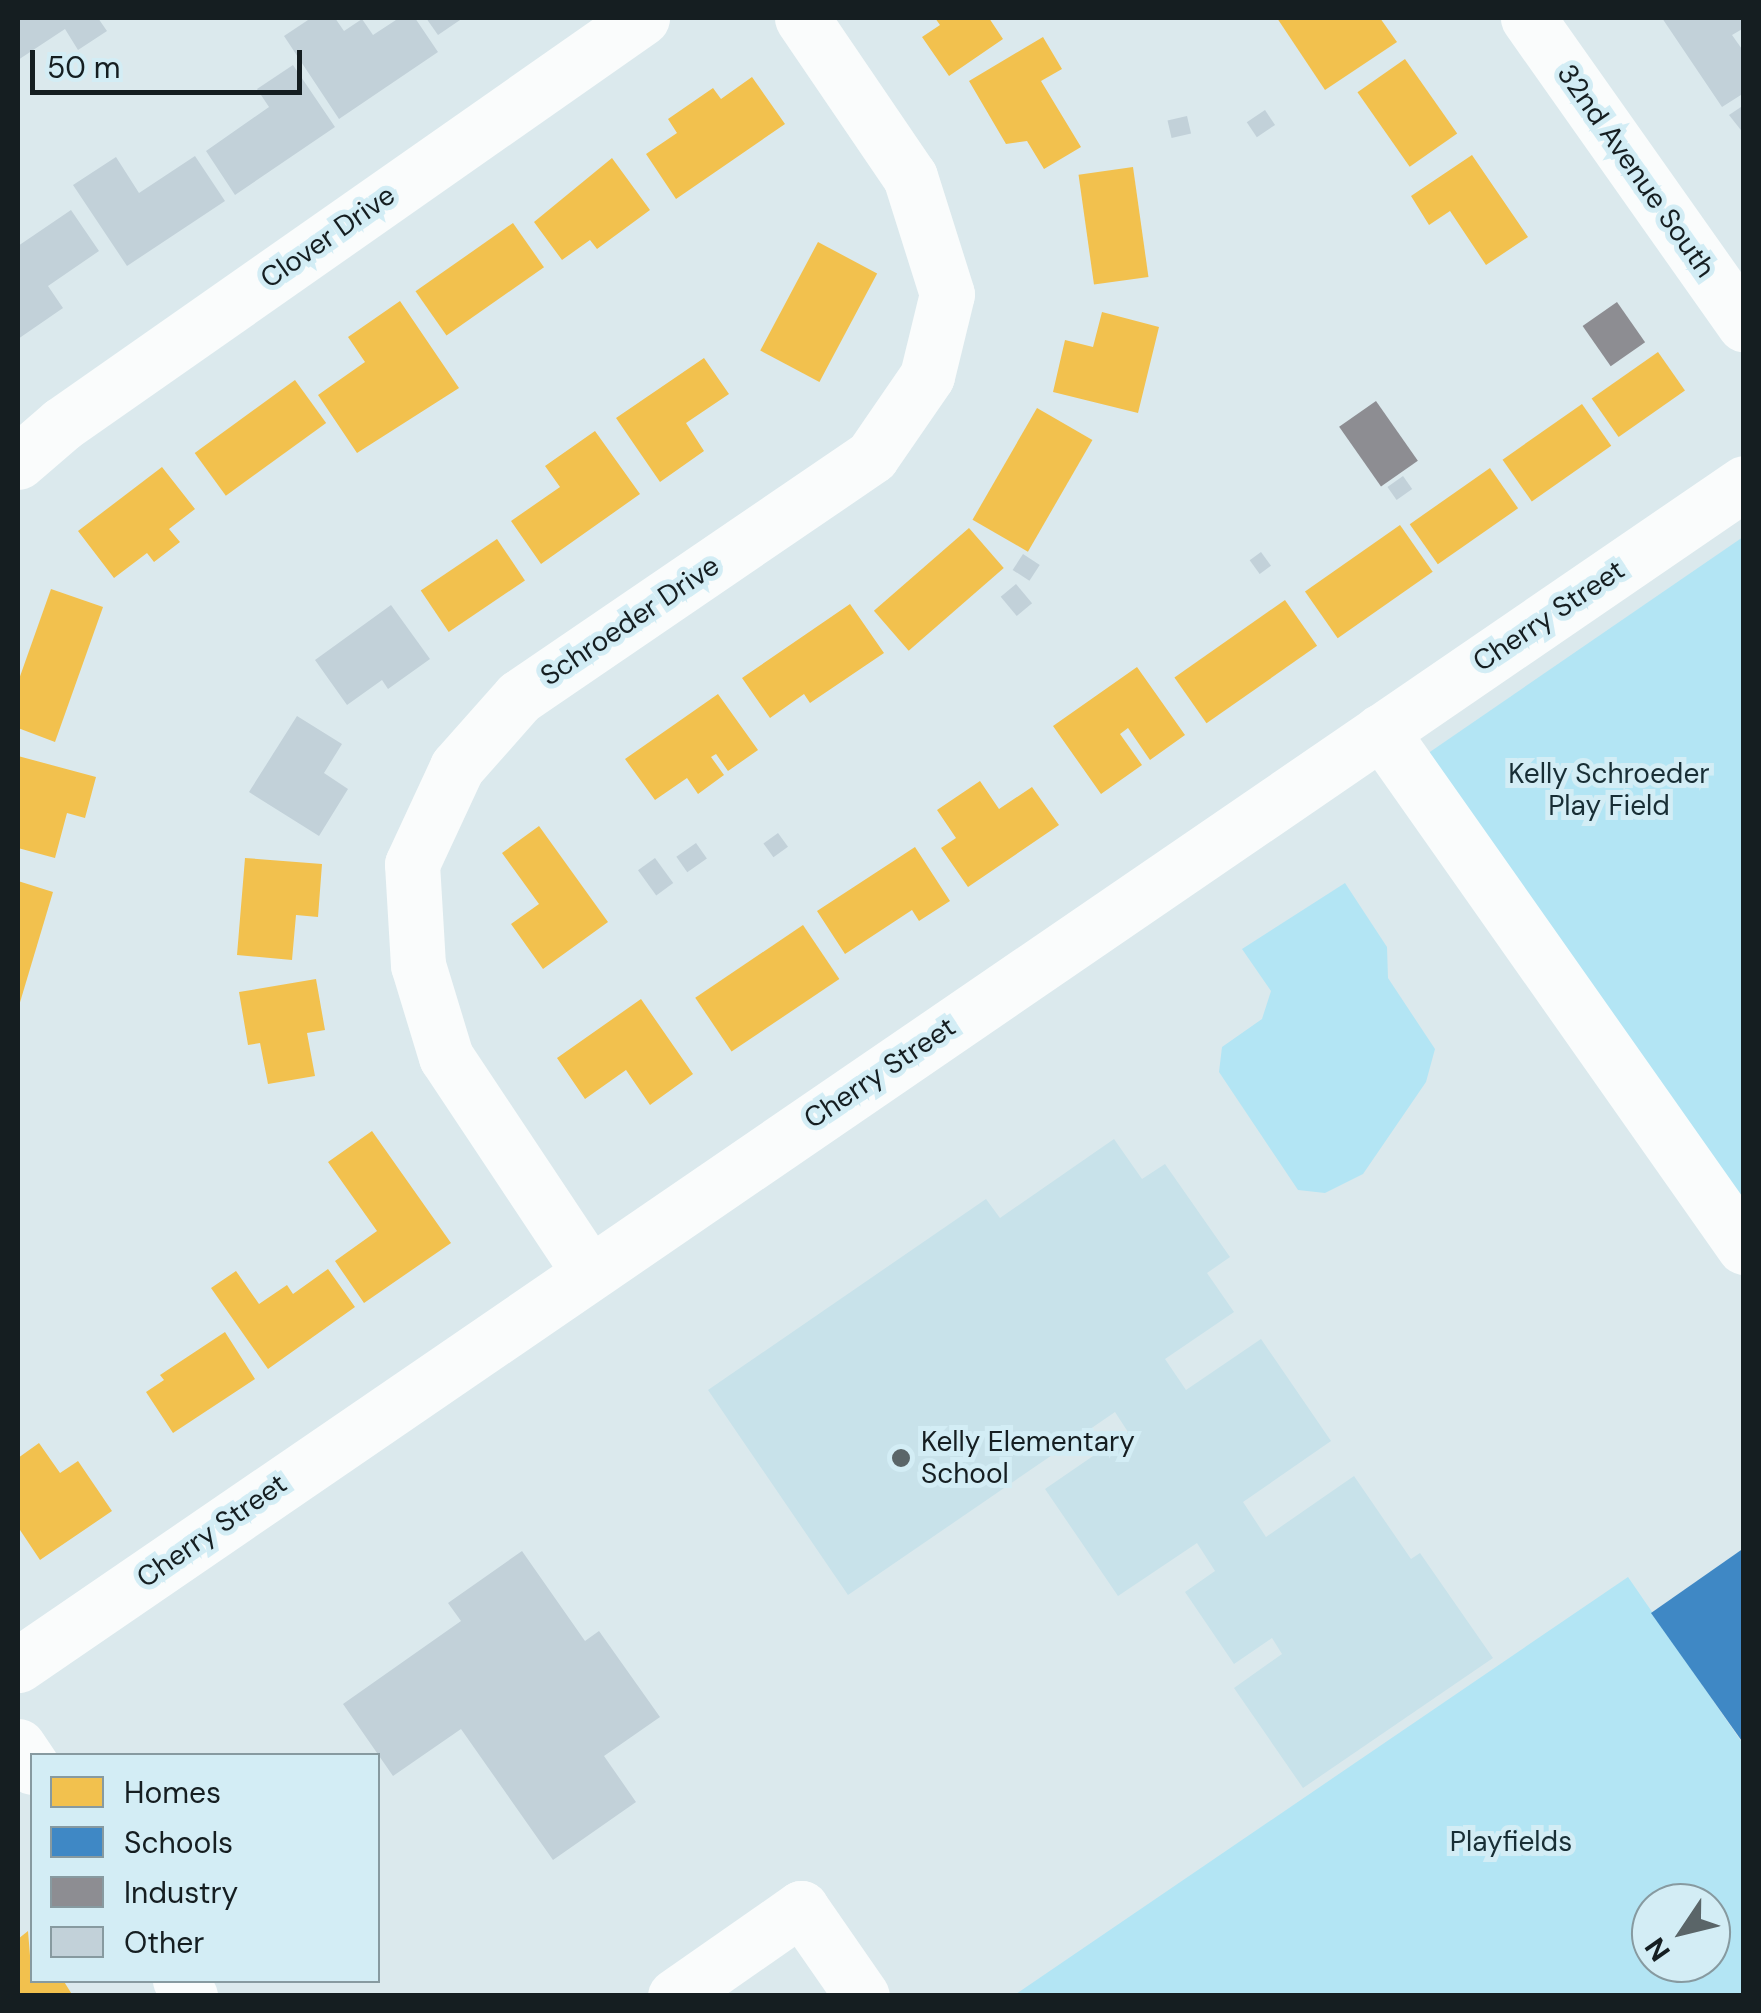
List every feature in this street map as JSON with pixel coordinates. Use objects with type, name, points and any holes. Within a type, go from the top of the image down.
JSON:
[{"type":"street","name":"Clover Drive","points":[[18,462],[62,424],[642,18]]},
{"type":"street","name":"Schroeder Drive","points":[[588,1272],[446,1058],[418,965],[412,864],[457,767],[519,697],[872,456],[927,376],[948,294],[910,177],[802,18]]},
{"type":"street","name":"32nd Avenue South","points":[[1528,18],[1744,324]]},
{"type":"street","name":"Cherry Street","points":[[18,1665],[1744,483]]},
{"type":"street","points":[[1381,730],[1744,1247]]},
{"type":"street","points":[[675,1996],[801,1908],[862,1996]]},
{"type":"shaded area","name":"Kelly Elementary School","points":[[1114,1139],[1142,1179],[1165,1164],[1230,1257],[1207,1273],[1234,1312],[1165,1359],[1186,1390],[1261,1339],[1331,1441],[1243,1502],[1266,1537],[1354,1476],[1411,1559],[1420,1553],[1493,1658],[1303,1788],[1234,1688],[1282,1654],[1272,1638],[1234,1664],[1185,1592],[1215,1571],[1197,1543],[1118,1596],[1045,1489],[1128,1432],[1115,1412],[848,1595],[708,1390],[986,1199],[1000,1218]]},
{"type":"green space","name":"Kelly Schroeder Play Field","points":[[1743,537],[1743,1215],[1424,756]]},
{"type":"green space","points":[[1345,883],[1387,947],[1388,978],[1435,1049],[1426,1082],[1363,1174],[1325,1193],[1298,1190],[1219,1072],[1222,1047],[1262,1019],[1271,991],[1242,949]]},
{"type":"green space","name":"Playfields","points":[[1628,1577],[1743,1744],[1743,1995],[1013,1996]]},
{"type":"building: Homes","points":[[935,18],[989,18],[1003,39],[949,76],[922,37],[940,25]]},
{"type":"building: Homes","points":[[1277,18],[1380,18],[1397,42],[1325,90]]},
{"type":"building: Homes","points":[[1043,37],[1062,69],[1041,81],[1081,147],[1044,169],[1027,141],[1006,144],[969,81]]},
{"type":"building: Homes","points":[[1405,59],[1457,134],[1410,167],[1357,92]]},
{"type":"building: Homes","points":[[752,77],[785,124],[676,199],[646,154],[677,133],[668,119],[713,88],[721,99]]},
{"type":"building: Homes","points":[[1472,155],[1528,237],[1486,265],[1450,211],[1429,225],[1411,196]]},
{"type":"building: Homes","points":[[612,158],[650,210],[597,249],[590,240],[562,260],[534,222]]},
{"type":"building: Homes","points":[[1133,167],[1148,277],[1094,285],[1079,175]]},
{"type":"building: Homes","points":[[513,223],[544,267],[446,335],[416,291]]},
{"type":"building: Homes","points":[[818,242],[877,273],[819,382],[760,351]]},
{"type":"building: Homes","points":[[400,301],[459,388],[357,453],[318,395],[365,362],[348,337]]},
{"type":"building: Homes","points":[[1102,312],[1159,327],[1138,413],[1053,392],[1065,340],[1093,347]]},
{"type":"building: Homes","points":[[1658,352],[1685,391],[1619,437],[1592,398]]},
{"type":"building: Homes","points":[[704,358],[729,394],[686,423],[704,451],[660,482],[616,418]]},
{"type":"building: Homes","points":[[295,380],[326,423],[226,496],[195,453]]},
{"type":"building: Homes","points":[[1582,404],[1611,446],[1532,501],[1503,460]]},
{"type":"building: Homes","points":[[1037,408],[1092,440],[1028,552],[972,520]]},
{"type":"building: Homes","points":[[595,431],[640,494],[541,564],[511,521],[560,487],[545,466]]},
{"type":"building: Homes","points":[[162,467],[195,509],[169,529],[180,542],[154,562],[147,553],[114,578],[78,531]]},
{"type":"building: Homes","points":[[1490,468],[1518,508],[1438,564],[1410,524]]},
{"type":"building: Homes","points":[[1400,525],[1433,572],[1338,638],[1305,592]]},
{"type":"building: Homes","points":[[969,528],[1004,568],[909,651],[874,611]]},
{"type":"building: Homes","points":[[497,539],[525,580],[449,632],[421,590]]},
{"type":"building: Homes","points":[[51,589],[103,607],[55,742],[18,728],[18,682]]},
{"type":"building: Homes","points":[[1285,600],[1317,646],[1207,723],[1174,677]]},
{"type":"building: Homes","points":[[850,604],[884,653],[810,703],[804,694],[770,718],[742,678]]},
{"type":"building: Homes","points":[[1137,667],[1185,735],[1150,760],[1128,728],[1120,734],[1142,765],[1101,794],[1053,726]]},
{"type":"building: Homes","points":[[718,694],[758,750],[728,771],[716,754],[711,757],[724,775],[698,794],[687,778],[655,800],[625,759]]},
{"type":"building: Homes","points":[[18,756],[96,777],[85,818],[67,813],[55,858],[18,848]]},
{"type":"building: Homes","points":[[980,781],[999,809],[1032,787],[1059,825],[968,887],[941,848],[956,838],[937,810]]},
{"type":"building: Homes","points":[[539,826],[608,922],[543,969],[511,924],[539,904],[502,853]]},
{"type":"building: Homes","points":[[915,847],[950,901],[919,921],[912,910],[845,954],[817,911]]},
{"type":"building: Homes","points":[[245,858],[322,864],[318,917],[296,915],[292,960],[237,955]]},
{"type":"building: Homes","points":[[18,881],[53,892],[18,1009]]},
{"type":"building: Homes","points":[[803,925],[839,979],[732,1052],[695,998]]},
{"type":"building: Homes","points":[[316,979],[325,1030],[307,1033],[315,1076],[268,1084],[260,1043],[248,1045],[239,992]]},
{"type":"building: Homes","points":[[641,999],[693,1074],[650,1105],[626,1070],[585,1099],[557,1058]]},
{"type":"building: Homes","points":[[372,1131],[451,1243],[364,1303],[335,1261],[377,1231],[328,1162]]},
{"type":"building: Homes","points":[[328,1269],[355,1307],[268,1369],[211,1288],[236,1271],[259,1304],[287,1285],[293,1294]]},
{"type":"building: Homes","points":[[225,1332],[255,1379],[173,1433],[146,1392],[164,1380],[160,1375]]},
{"type":"building: Homes","points":[[39,1443],[60,1473],[78,1461],[112,1511],[40,1560],[18,1527],[18,1458]]},
{"type":"building: Homes","points":[[28,1931],[30,1983],[65,1983],[73,1996],[18,1996],[18,1939]]},
{"type":"building: Schools","points":[[1744,1548],[1744,1744],[1651,1613]]},
{"type":"building: Industry","points":[[1617,302],[1645,342],[1611,366],[1583,326]]},
{"type":"building: Industry","points":[[1376,401],[1418,461],[1381,487],[1339,427]]},
{"type":"building: Other","points":[[18,18],[98,18],[107,31],[78,50],[65,29],[18,60]]},
{"type":"building: Other","points":[[311,18],[335,18],[344,31],[362,19],[373,35],[399,18],[415,18],[438,52],[339,119],[284,36]]},
{"type":"building: Other","points":[[426,18],[463,18],[438,35]]},
{"type":"building: Other","points":[[1662,18],[1744,18],[1744,28],[1732,35],[1744,52],[1744,93],[1722,107]]},
{"type":"building: Other","points":[[293,65],[335,127],[235,195],[206,151],[269,107],[257,89]]},
{"type":"building: Other","points":[[1744,105],[1744,134],[1729,115]]},
{"type":"building: Other","points":[[1265,110],[1275,125],[1257,137],[1247,122]]},
{"type":"building: Other","points":[[1187,116],[1191,134],[1172,138],[1168,120]]},
{"type":"building: Other","points":[[195,156],[225,201],[127,266],[73,185],[116,157],[139,193]]},
{"type":"building: Other","points":[[71,210],[99,251],[48,286],[63,308],[18,339],[18,246]]},
{"type":"building: Other","points":[[1403,476],[1412,489],[1397,500],[1387,487]]},
{"type":"building: Other","points":[[1261,552],[1271,566],[1260,574],[1250,560]]},
{"type":"building: Other","points":[[1023,554],[1040,565],[1029,581],[1013,570]]},
{"type":"building: Other","points":[[1016,584],[1032,603],[1017,616],[1001,597]]},
{"type":"building: Other","points":[[391,605],[430,659],[388,689],[382,680],[347,705],[315,660]]},
{"type":"building: Other","points":[[297,716],[342,744],[324,773],[348,789],[319,836],[249,792]]},
{"type":"building: Other","points":[[778,833],[788,847],[773,857],[763,844]]},
{"type":"building: Other","points":[[696,843],[707,859],[687,872],[676,857]]},
{"type":"building: Other","points":[[655,858],[673,883],[656,895],[638,870]]},
{"type":"building: Other","points":[[522,1551],[585,1641],[599,1631],[660,1717],[604,1756],[636,1802],[553,1860],[461,1729],[393,1776],[343,1704],[461,1621],[448,1603]]},
{"type":"place","name":"Kelly Elementary School","points":[[901,1458]]}]
